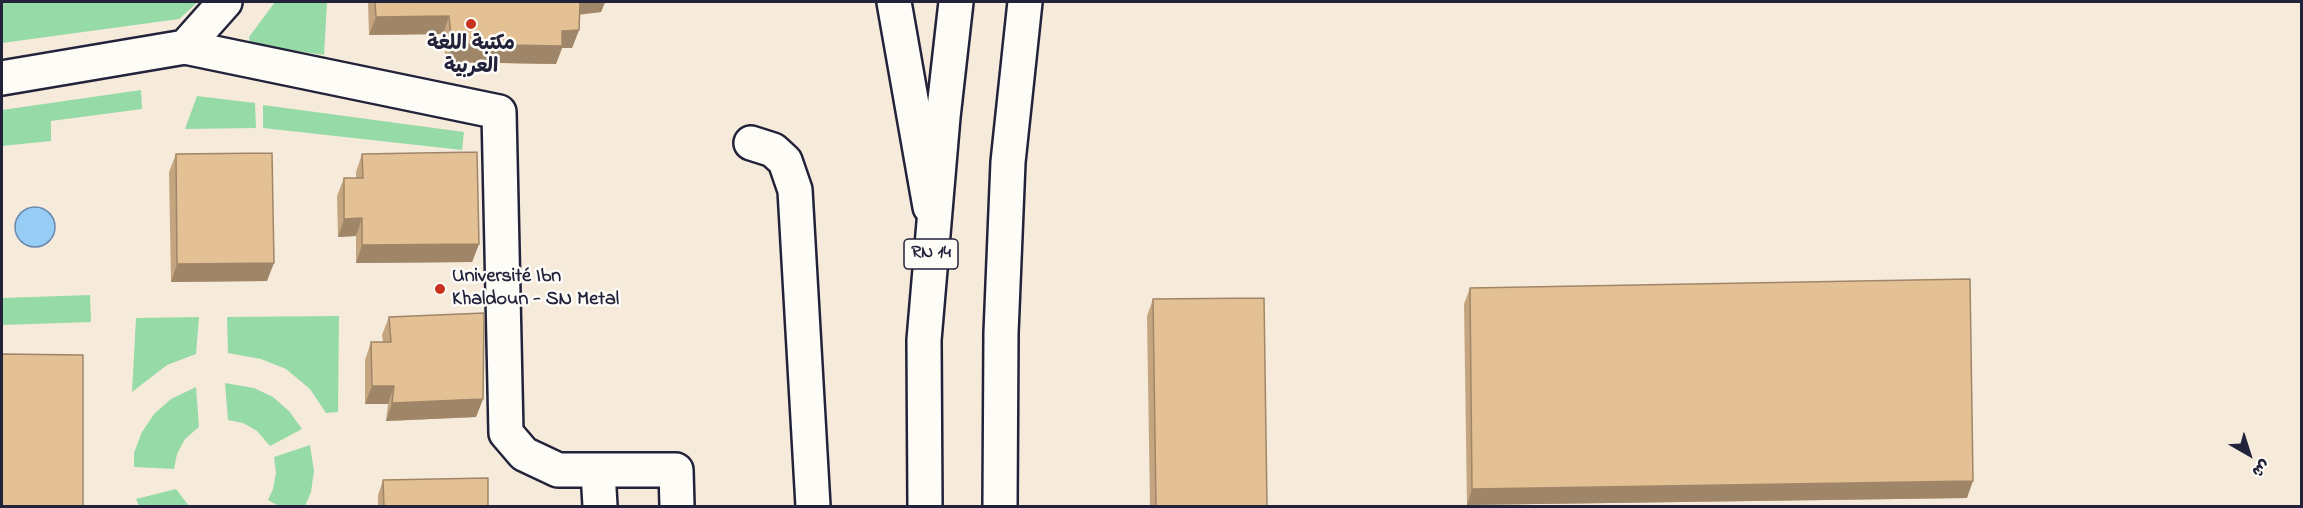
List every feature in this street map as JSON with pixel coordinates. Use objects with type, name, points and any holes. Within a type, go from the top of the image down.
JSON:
[{"type":"main road","points":[[184,47],[225,2]]},
{"type":"main road","points":[[894,2],[934,225]]},
{"type":"main road","name":"RN 14","points":[[926,507],[924,340],[943,117],[956,2]]},
{"type":"main road","points":[[1000,507],[1001,333],[1008,162],[1025,2]]},
{"type":"main road","points":[[2,78],[184,47],[499,112],[506,433],[524,454],[558,470],[676,470],[677,507]]},
{"type":"main road","points":[[751,143],[772,150],[785,161],[795,190],[813,507]]},
{"type":"main road","points":[[598,471],[600,507]]},
{"type":"green space","points":[[2,2],[198,2],[179,19],[2,43]]},
{"type":"green space","points":[[275,2],[327,2],[324,55],[250,44],[249,37]]},
{"type":"green space","points":[[141,90],[142,109],[51,121],[51,141],[2,146],[2,110]]},
{"type":"green space","points":[[197,96],[255,103],[256,128],[185,129]]},
{"type":"green space","points":[[263,105],[464,132],[462,150],[263,128]]},
{"type":"green space","points":[[90,295],[91,322],[2,325],[2,298]]},
{"type":"green space","points":[[339,316],[338,412],[326,413],[310,389],[286,369],[261,359],[228,353],[227,317]]},
{"type":"green space","points":[[199,317],[196,354],[167,365],[132,392],[136,318]]},
{"type":"green space","points":[[225,383],[254,388],[273,397],[289,411],[302,429],[270,446],[257,431],[243,423],[228,420]]},
{"type":"green space","points":[[196,387],[199,427],[185,439],[177,454],[174,469],[134,467],[134,453],[142,432],[154,414],[171,399]]},
{"type":"green space","points":[[310,445],[314,471],[311,492],[305,506],[279,506],[268,500],[276,473],[274,457]]},
{"type":"green space","points":[[176,489],[189,506],[139,506],[136,499]]},
{"type":"water","points":[[35,207],[43,208],[49,213],[54,219],[54,235],[49,241],[43,246],[35,247],[27,246],[21,241],[16,235],[15,227],[16,219],[21,213],[27,208]]},
{"type":"building","name":"مكتبة اللغة العربية","points":[[375,2],[580,2],[579,30],[562,31],[562,46],[452,44],[449,16],[376,17]]},
{"type":"building","points":[[477,152],[479,244],[362,245],[362,218],[344,219],[344,178],[363,178],[362,154]]},
{"type":"building","points":[[272,153],[274,263],[177,264],[176,154]]},
{"type":"building","points":[[1970,279],[1973,481],[1472,489],[1470,288]]},
{"type":"building","points":[[1264,298],[1267,507],[1156,507],[1153,299]]},
{"type":"building","points":[[484,313],[483,399],[392,403],[394,386],[372,386],[371,342],[391,342],[389,317]]},
{"type":"building","points":[[2,354],[83,355],[83,507],[2,507]]},
{"type":"building","points":[[488,478],[488,507],[384,507],[383,480]]},
{"type":"place","name":"مكتبة اللغة العربية","points":[[471,24]]},
{"type":"place","name":"Université Ibn Khaldoun - SN Metal","points":[[440,289]]}]
